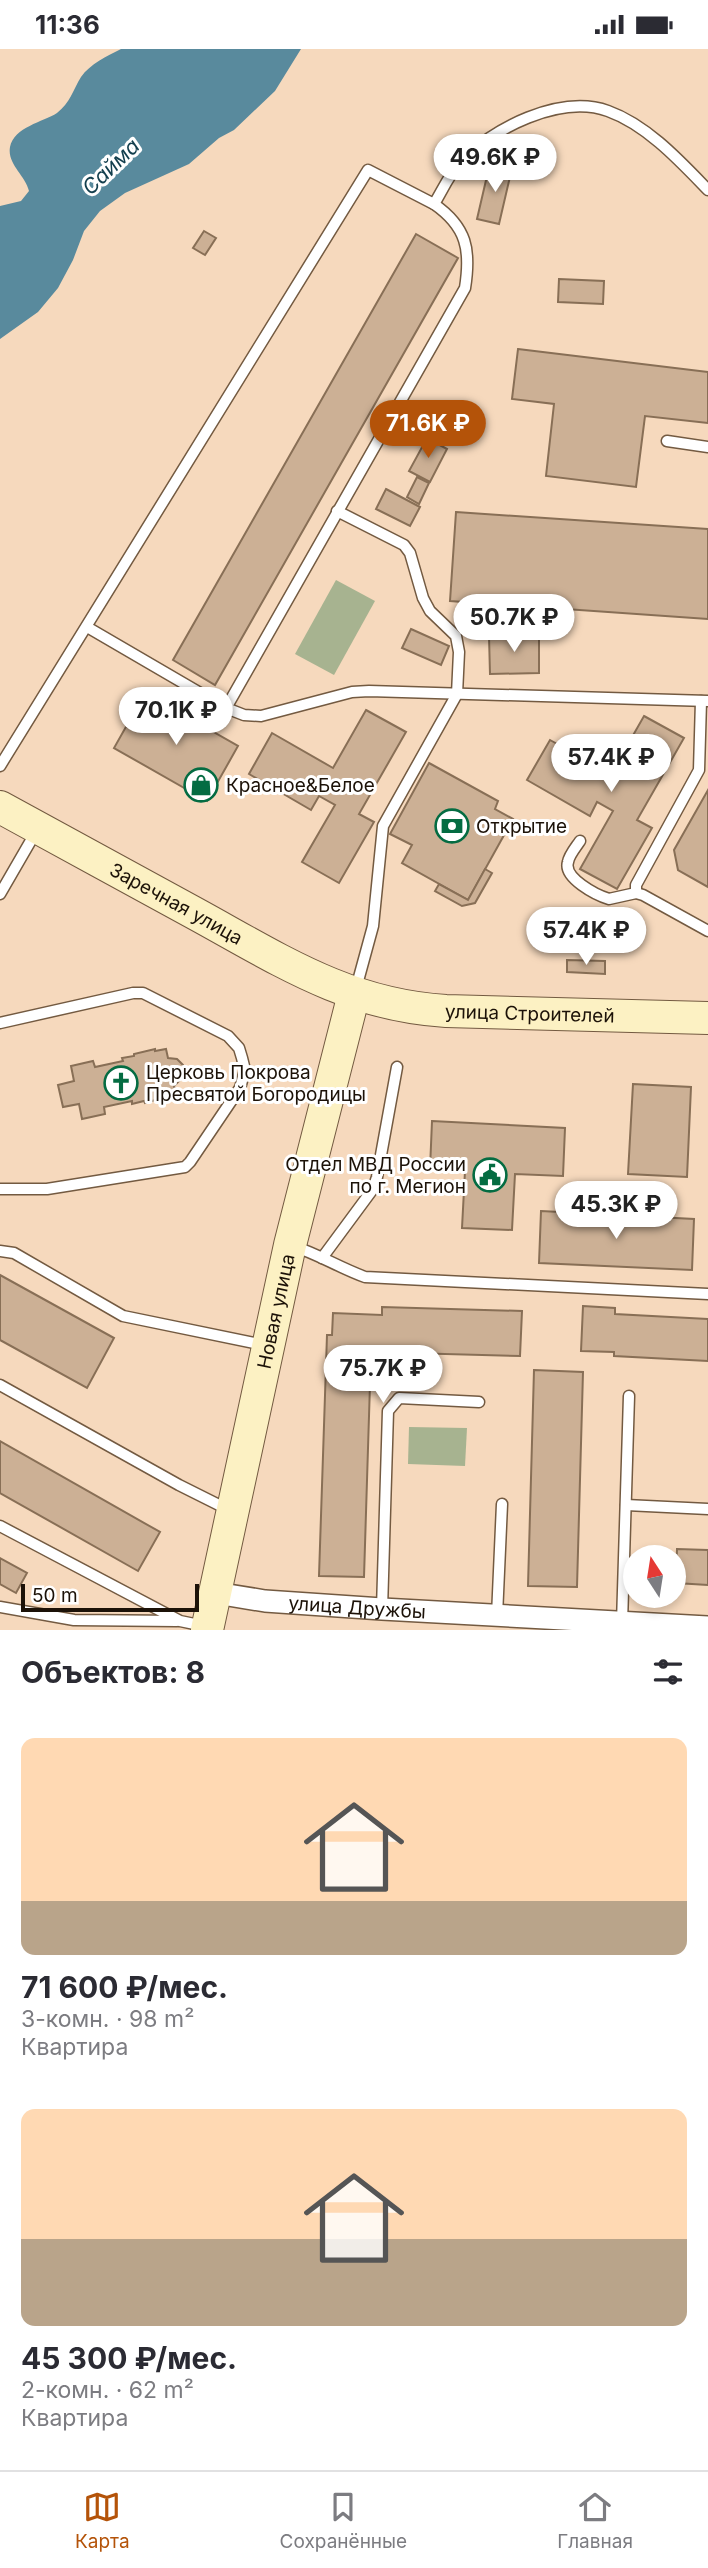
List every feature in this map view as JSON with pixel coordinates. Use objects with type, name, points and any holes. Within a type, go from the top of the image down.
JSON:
[{"type":"main road","name":"Заречная улица","points":[[0,807],[297,969],[354,994]]},
{"type":"main road","name":"улица Строителей","points":[[354,994],[416,1009],[708,1018]]},
{"type":"main road","name":"Новая улица","points":[[198,1626],[216,1593],[290,1245],[354,994]]},
{"type":"street","name":"улица Дружбы","points":[[216,1593],[265,1601],[497,1616],[557,1625],[622,1623],[708,1627]]},
{"type":"lane","points":[[434,204],[457,165],[484,142],[521,120],[574,106],[592,106],[632,123],[666,150],[708,190]]},
{"type":"lane","points":[[0,765],[368,170],[434,204],[450,216],[463,235],[467,272],[465,288],[226,708]]},
{"type":"lane","points":[[667,441],[708,447]]},
{"type":"lane","points":[[337,511],[404,545],[410,553],[423,598],[430,611],[451,630],[458,644],[457,694],[383,826],[373,926],[354,994]]},
{"type":"lane","points":[[87,628],[226,708],[244,715],[261,716],[352,692],[704,701],[699,770],[636,885],[636,893]]},
{"type":"lane","points":[[0,894],[38,828]]},
{"type":"lane","points":[[580,841],[568,861],[569,872],[574,878],[609,899],[636,893],[643,895],[708,931]]},
{"type":"lane","points":[[0,1023],[143,993],[228,1036],[239,1048],[245,1070],[240,1088],[184,1167],[47,1189],[0,1189]]},
{"type":"lane","points":[[322,1258],[373,1189],[397,1067]]},
{"type":"lane","points":[[290,1245],[365,1277],[708,1293]]},
{"type":"lane","points":[[0,1251],[14,1253],[123,1316],[268,1346]]},
{"type":"lane","points":[[0,1385],[179,1485],[233,1509]]},
{"type":"lane","points":[[622,1623],[629,1396]]},
{"type":"lane","points":[[382,1609],[388,1411],[399,1398],[479,1402]]},
{"type":"lane","points":[[497,1616],[502,1504]]},
{"type":"lane","points":[[626,1505],[708,1509]]},
{"type":"lane","points":[[0,1526],[198,1626]]},
{"type":"lane","points":[[0,1607],[74,1620],[198,1626]]},
{"type":"green space","points":[[336,580],[375,601],[334,675],[295,654]]},
{"type":"green space","points":[[409,1427],[467,1428],[465,1466],[408,1464]]},
{"type":"water","name":"Сайма","points":[[121,49],[301,49],[275,91],[234,130],[219,138],[189,164],[125,193],[100,211],[84,231],[58,288],[38,312],[0,339],[0,206],[21,201],[29,191],[11,159],[10,147],[23,130],[61,109],[89,68]]},
{"type":"building","points":[[490,163],[512,168],[499,224],[477,219]]},
{"type":"building","points":[[204,231],[216,238],[205,255],[193,248]]},
{"type":"building","points":[[416,234],[458,258],[215,685],[173,660]]},
{"type":"building","points":[[559,279],[604,281],[603,304],[558,302]]},
{"type":"building","points":[[518,349],[708,372],[708,423],[645,416],[636,487],[546,476],[554,404],[512,399]]},
{"type":"building","points":[[427,438],[447,449],[430,482],[409,471]]},
{"type":"building","points":[[417,477],[429,483],[419,504],[407,497]]},
{"type":"building","points":[[386,489],[420,507],[410,526],[376,509]]},
{"type":"building","points":[[456,512],[708,529],[708,619],[450,601]]},
{"type":"building","points":[[411,629],[449,646],[441,665],[402,648]]},
{"type":"building","points":[[539,635],[539,673],[490,674],[489,636]]},
{"type":"building","points":[[145,693],[238,746],[207,801],[114,748]]},
{"type":"building","points":[[366,710],[406,732],[359,814],[374,822],[339,883],[302,862],[335,805],[319,796],[311,810],[249,774],[272,733],[333,768]]},
{"type":"building","points":[[644,716],[684,738],[637,820],[652,828],[617,889],[580,869],[613,811],[597,802],[590,816],[527,780],[550,740],[611,774]]},
{"type":"building","name":"Открытие","points":[[429,763],[498,801],[495,809],[513,819],[468,900],[402,863],[412,845],[390,834]]},
{"type":"building","points":[[708,790],[708,887],[678,870],[674,850]]},
{"type":"building","points":[[485,869],[492,873],[475,903],[462,906],[435,891],[439,884],[468,900]]},
{"type":"building","points":[[567,960],[605,961],[605,974],[567,972]]},
{"type":"building","name":"Церковь Покрова Пресвятой Богородицы","points":[[155,1049],[166,1049],[168,1058],[177,1059],[183,1065],[183,1077],[174,1086],[176,1094],[145,1103],[132,1104],[132,1101],[104,1107],[105,1114],[82,1119],[79,1104],[63,1107],[58,1085],[74,1081],[71,1066],[93,1061],[95,1067],[123,1061],[122,1058]]},
{"type":"building","points":[[633,1084],[691,1087],[687,1177],[628,1174]]},
{"type":"building","name":"Отдел МВД России по г. Мегион","points":[[432,1121],[565,1128],[563,1176],[515,1174],[512,1230],[462,1228],[465,1171],[430,1169]]},
{"type":"building","points":[[541,1211],[694,1219],[692,1270],[539,1263]]},
{"type":"building","points":[[0,1275],[114,1338],[87,1388],[0,1340]]},
{"type":"building","points":[[583,1306],[615,1308],[615,1314],[708,1319],[708,1361],[614,1356],[614,1352],[581,1351]]},
{"type":"building","points":[[382,1307],[522,1311],[520,1356],[371,1352],[364,1577],[319,1576],[327,1335],[332,1335],[333,1313],[382,1315]]},
{"type":"building","points":[[534,1370],[583,1372],[577,1587],[528,1586]]},
{"type":"building","points":[[0,1441],[160,1532],[138,1571],[0,1493]]},
{"type":"building","points":[[686,1549],[708,1550],[708,1585],[686,1584]]},
{"type":"building","points":[[0,1558],[27,1573],[16,1593],[0,1584]]},
{"type":"place","name":"Красное&Белое","points":[[201,785]]},
{"type":"place","name":"Открытие","points":[[452,826]]},
{"type":"place","name":"Церковь Покрова Пресвятой Богородицы","points":[[121,1083]]},
{"type":"place","name":"Отдел МВД России по г. Мегион","points":[[490,1175]]}]
